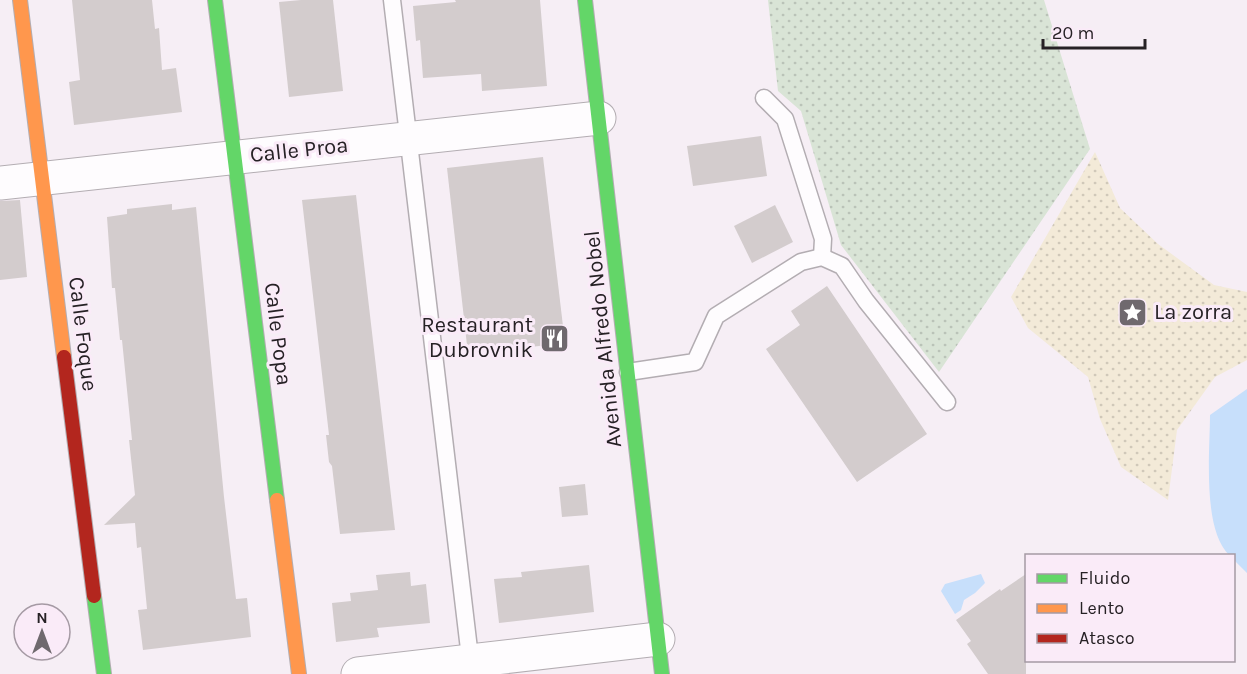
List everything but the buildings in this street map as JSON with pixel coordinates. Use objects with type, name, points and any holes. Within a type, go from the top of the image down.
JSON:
[{"type":"street","name":"Calle Foque","points":[[20,0],[104,674]]},
{"type":"street","name":"Calle Popa","points":[[215,0],[299,674]]},
{"type":"street","name":"Avenida Alfredo Nobel","points":[[585,0],[662,674]]},
{"type":"street","name":"Calle Proa","points":[[0,183],[599,118]]},
{"type":"street","points":[[358,674],[471,668],[658,639]]},
{"type":"lane","points":[[392,0],[471,668]]},
{"type":"lane","points":[[765,98],[784,119],[823,239],[822,257]]},
{"type":"lane","points":[[628,372],[695,362],[716,316],[801,262],[822,257],[842,266],[866,301],[947,402]]},
{"type":"sand","name":"La zorra","points":[[1095,152],[1120,208],[1158,244],[1214,285],[1247,292],[1247,360],[1215,377],[1177,430],[1168,500],[1121,467],[1100,419],[1088,377],[1028,328],[1011,297]]},
{"type":"green space","points":[[768,0],[1044,0],[1090,149],[939,372],[841,245],[801,111],[778,91]]},
{"type":"water","points":[[1247,389],[1247,573],[1235,561],[1235,554],[1228,554],[1220,543],[1215,527],[1209,489],[1210,415]]},
{"type":"water","points":[[981,574],[985,583],[964,600],[961,610],[955,614],[941,591],[945,584]]},
{"type":"traffic: fast","points":[[215,0],[277,500]]},
{"type":"traffic: fast","points":[[585,0],[662,674]]},
{"type":"traffic: fast","points":[[94,596],[104,674]]},
{"type":"traffic: slow","points":[[20,0],[64,357]]},
{"type":"traffic: slow","points":[[277,500],[299,674]]},
{"type":"traffic: jam","points":[[64,357],[94,596]]},
{"type":"place","name":"La zorra","points":[[1133,312]]},
{"type":"place","name":"Restaurant Dubrovnik","points":[[554,338]]}]
